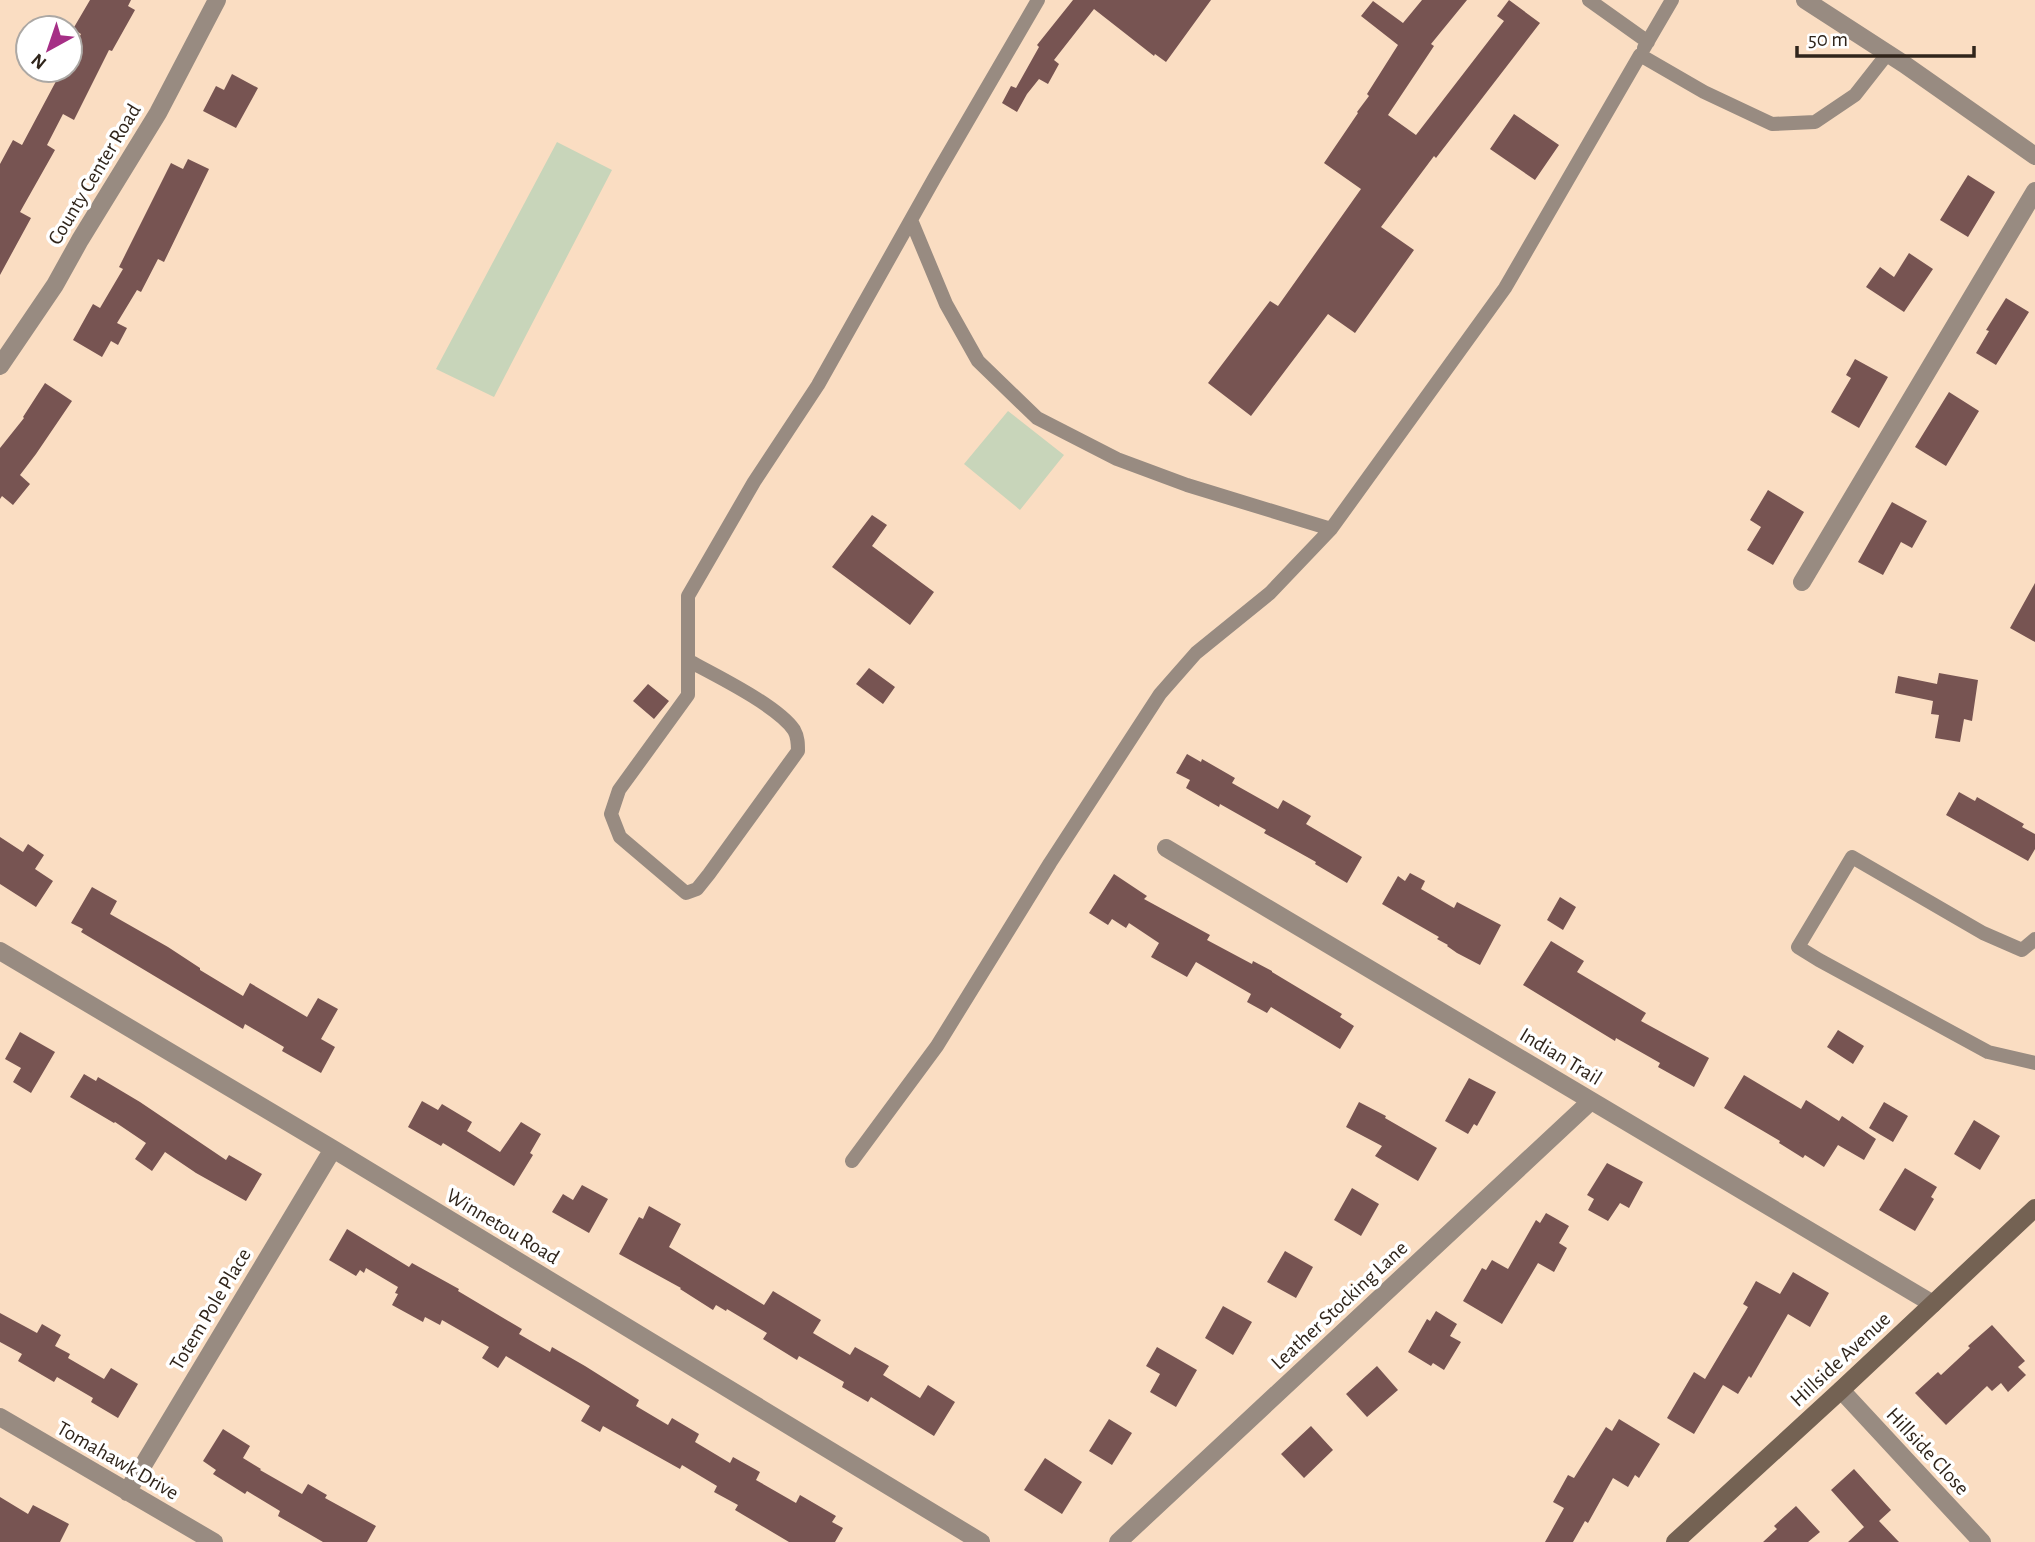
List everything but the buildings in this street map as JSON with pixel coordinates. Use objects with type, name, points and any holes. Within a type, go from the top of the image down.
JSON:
[{"type":"main road","name":"Hillside Avenue","points":[[1675,1542],[2035,1208]]},
{"type":"street","name":"County Center Road","points":[[0,366],[55,285],[158,113],[217,0]]},
{"type":"street","points":[[1805,0],[1888,53],[2035,156]]},
{"type":"street","points":[[1802,582],[2035,191]]},
{"type":"street","name":"Indian Trail","points":[[1166,848],[1933,1304]]},
{"type":"street","name":"Winnetou Road","points":[[0,951],[981,1542]]},
{"type":"street","name":"Leather Stocking Lane","points":[[1118,1542],[1591,1101]]},
{"type":"street","name":"Totem Pole Place","points":[[127,1492],[332,1149]]},
{"type":"street","name":"Hillside Close","points":[[1841,1390],[1982,1542]]},
{"type":"street","name":"Tomahawk Drive","points":[[0,1417],[214,1542]]},
{"type":"lane","points":[[688,661],[771,709],[793,729],[798,740],[797,751],[709,874],[697,889],[686,893],[620,837],[611,814],[619,790],[688,695],[688,661],[688,596],[754,482],[818,385],[1038,0]]},
{"type":"lane","points":[[1589,0],[1648,42]]},
{"type":"lane","points":[[852,1161],[937,1046],[1050,863],[1160,694],[1196,653],[1270,593],[1331,529],[1505,288],[1672,0]]},
{"type":"lane","points":[[1640,55],[1703,92],[1772,124],[1815,122],[1855,95],[1888,53]]},
{"type":"lane","points":[[911,220],[946,304],[978,361],[1037,418],[1117,459],[1187,485],[1331,529]]},
{"type":"lane","points":[[2035,939],[2022,950],[2012,946],[1983,933],[1852,857],[1798,947],[1988,1052],[2035,1063]]},
{"type":"green space","points":[[557,142],[612,170],[494,397],[436,369]]},
{"type":"green space","points":[[1008,411],[1064,455],[1020,510],[964,464]]}]
